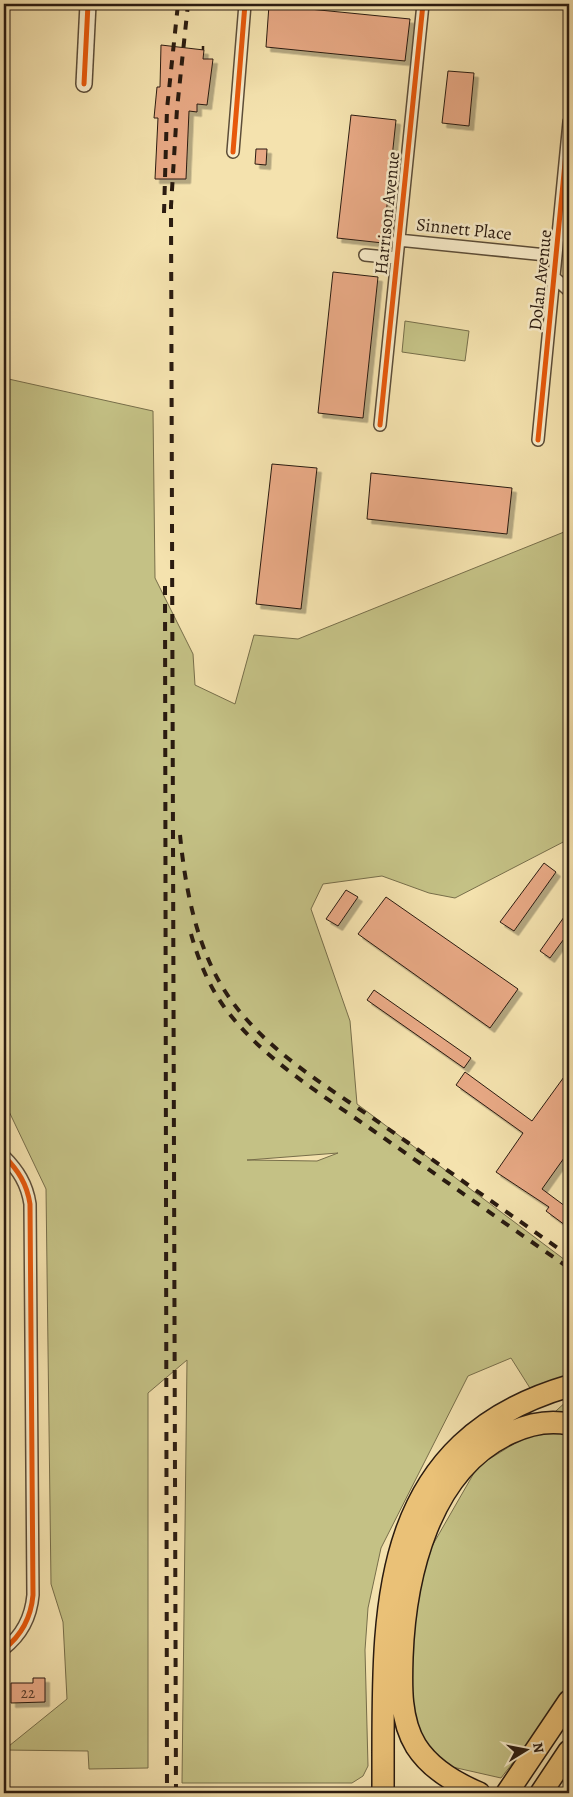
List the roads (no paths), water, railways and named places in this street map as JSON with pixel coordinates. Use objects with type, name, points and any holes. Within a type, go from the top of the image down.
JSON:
[{"type":"highway","points":[[383,1793],[383,1668],[386,1621],[398,1560],[416,1508],[445,1463],[483,1426],[512,1408],[569,1386]]},
{"type":"highway","points":[[479,1793],[448,1777],[429,1761],[416,1746],[406,1722],[402,1687],[402,1647],[413,1572],[426,1532],[439,1504],[454,1480],[478,1454],[503,1436],[530,1425],[545,1422],[569,1424]]},
{"type":"highway","points":[[507,1793],[569,1701]]},
{"type":"highway","points":[[541,1793],[569,1751]]},
{"type":"street","points":[[84,84],[88,4]]},
{"type":"street","points":[[233,152],[233,128],[245,4]]},
{"type":"street","name":"Harrison Avenue","points":[[380,425],[423,4]]},
{"type":"street","name":"Dolan Avenue","points":[[538,440],[569,122]]},
{"type":"street","name":"Sinnett Place","points":[[398,240],[556,256]]},
{"type":"street","points":[[365,255],[396,258]]},
{"type":"street","points":[[554,277],[569,291]]},
{"type":"street","points":[[4,1156],[23,1179],[30,1204],[33,1595],[27,1622],[14,1641],[4,1649]]},
{"type":"railway","points":[[164,213],[167,109],[178,4]]},
{"type":"railway","points":[[176,1793],[171,206],[177,109],[188,4]]},
{"type":"railway","points":[[165,586],[167,1793]]},
{"type":"railway","points":[[180,835],[192,912],[204,948],[220,983],[235,1006],[253,1027],[273,1046],[316,1080],[569,1256]]},
{"type":"railway","points":[[191,934],[210,985],[228,1012],[259,1046],[314,1089],[569,1268]]}]
